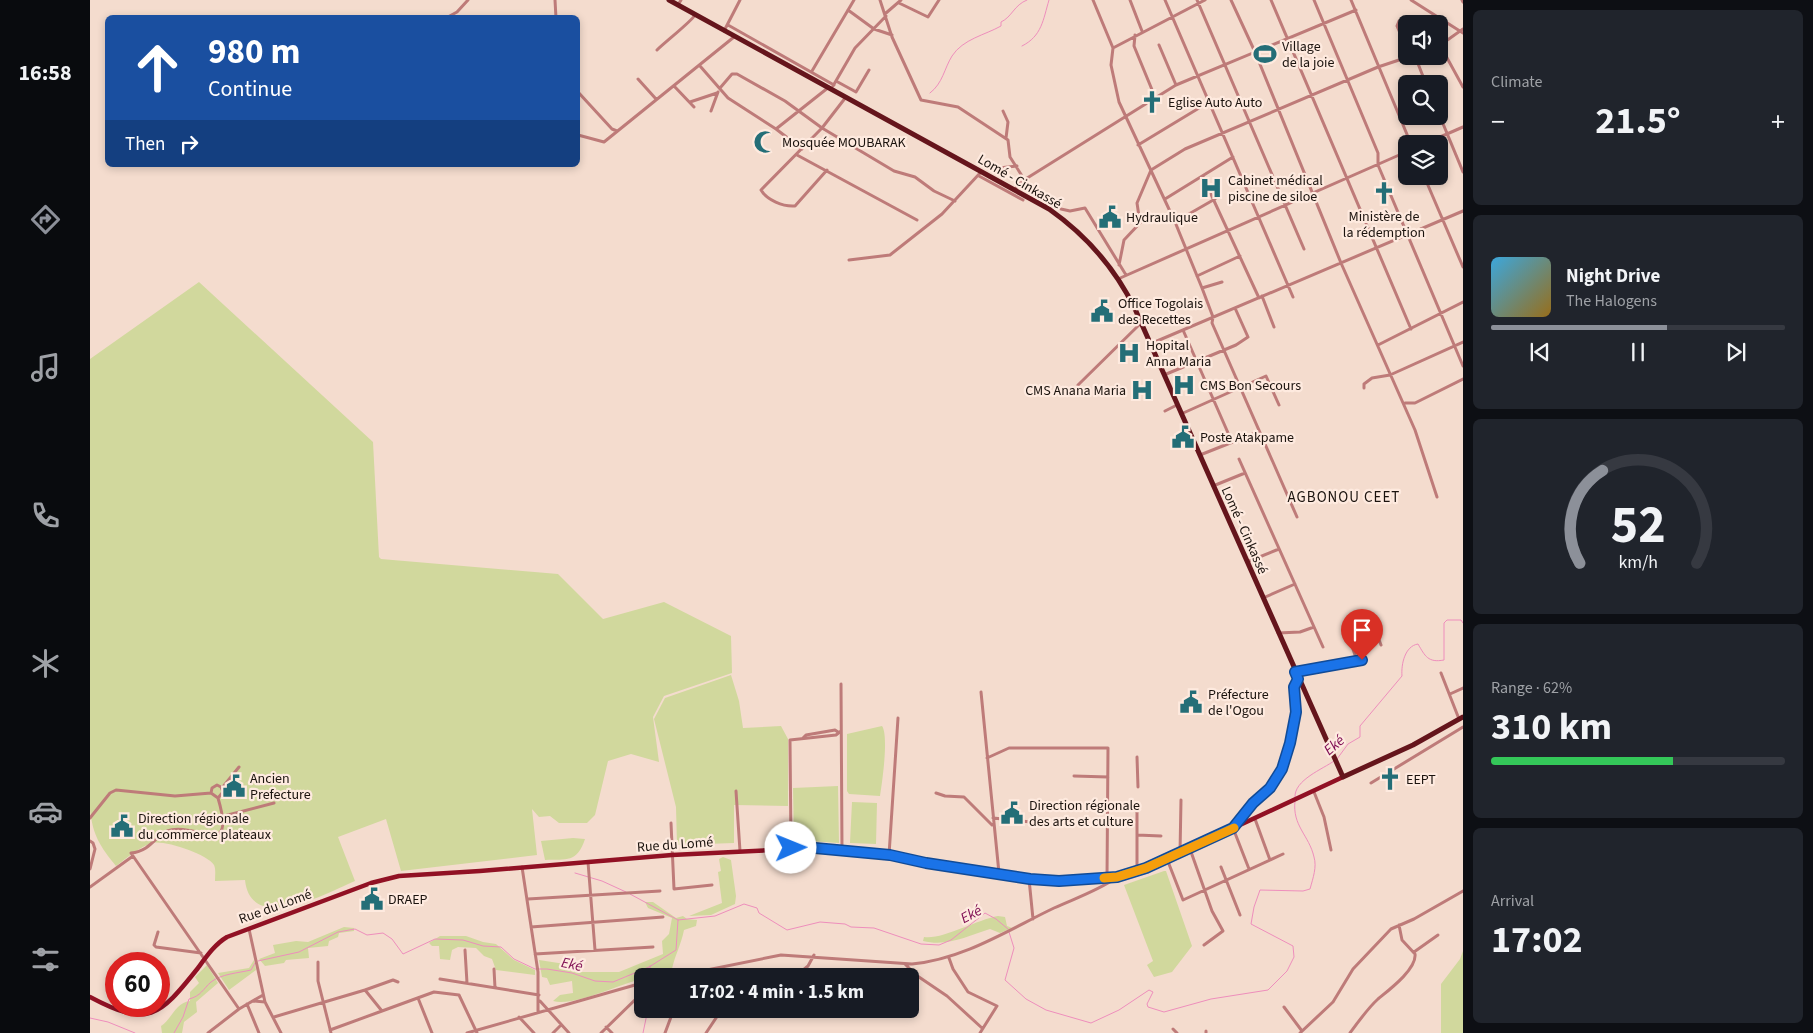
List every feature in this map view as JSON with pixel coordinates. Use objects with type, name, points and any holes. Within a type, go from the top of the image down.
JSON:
[{"type":"highway","name":"Lomé - Cinkassé","points":[[669,0],[680,2],[723,31],[833,86],[846,96],[980,174],[1049,209],[1071,226],[1098,252],[1118,279],[1141,323],[1343,777]]},
{"type":"highway","points":[[1343,777],[1413,746],[1461,718]]},
{"type":"main road","name":"Rue du Lomé","points":[[90,997],[122,1013],[134,1015],[154,1012],[170,1000],[203,956],[224,938],[386,878],[407,874],[435,874],[672,855],[791,848],[842,850],[890,855],[926,863],[1030,879],[1073,881],[1117,877],[1137,871],[1190,849],[1343,777]]},
{"type":"street","points":[[452,15],[468,0]]},
{"type":"street","points":[[555,0],[556,15]]},
{"type":"street","points":[[723,31],[740,0]]},
{"type":"street","points":[[812,71],[854,0]]},
{"type":"street","points":[[880,0],[892,35],[921,100],[958,107],[1006,139]]},
{"type":"street","points":[[776,129],[833,86],[855,48],[886,14],[900,2],[928,17],[939,0]]},
{"type":"street","points":[[1093,0],[1113,48],[1111,65],[1119,102],[1176,222],[1213,317],[1212,323],[1258,432],[1297,517]]},
{"type":"street","points":[[1130,0],[1142,31]]},
{"type":"street","points":[[1165,0],[1293,297]]},
{"type":"street","points":[[1113,48],[1198,1],[1205,0]]},
{"type":"street","points":[[1231,0],[1255,52],[1278,111],[1314,193],[1341,263],[1404,403],[1437,497]]},
{"type":"street","points":[[1271,0],[1412,329]]},
{"type":"street","points":[[1314,0],[1346,81],[1378,153],[1378,165],[1409,234],[1440,314],[1463,366]]},
{"type":"street","points":[[1351,0],[1407,135]]},
{"type":"street","points":[[1411,0],[1462,31],[1448,40]]},
{"type":"street","points":[[1198,1],[1304,249]]},
{"type":"street","points":[[848,10],[874,29],[892,35]]},
{"type":"street","points":[[1014,190],[1024,180],[1176,85],[1288,40],[1356,10]]},
{"type":"street","points":[[657,50],[693,19],[696,14]]},
{"type":"street","points":[[1398,21],[1398,28]]},
{"type":"street","points":[[728,24],[812,71],[833,86],[856,92],[869,70]]},
{"type":"street","points":[[1136,35],[1134,46],[1155,97]]},
{"type":"street","points":[[580,136],[604,142],[734,37]]},
{"type":"street","points":[[1159,45],[1176,85]]},
{"type":"street","points":[[781,60],[787,57]]},
{"type":"street","points":[[1119,265],[1124,240],[1140,222],[1137,203],[1151,170],[1185,150],[1378,67],[1398,60]]},
{"type":"street","points":[[1448,61],[1463,87]]},
{"type":"street","points":[[700,66],[728,98],[776,129],[802,149]]},
{"type":"street","points":[[711,111],[719,87],[732,74],[738,74],[799,111],[822,128],[894,171],[915,176],[934,191],[955,201]]},
{"type":"street","points":[[638,79],[656,99]]},
{"type":"street","points":[[674,86],[694,107]]},
{"type":"street","points":[[690,102],[718,93]]},
{"type":"street","points":[[580,94],[612,129],[618,131]]},
{"type":"street","points":[[827,170],[795,206],[787,207],[764,195],[761,190],[822,128],[846,96]]},
{"type":"street","points":[[1138,145],[1209,102]]},
{"type":"street","points":[[1003,111],[1008,122],[1006,139],[1010,157],[1024,180]]},
{"type":"street","points":[[1443,125],[1463,172]]},
{"type":"street","points":[[1447,134],[1463,127]]},
{"type":"street","points":[[796,155],[917,220]]},
{"type":"street","points":[[1118,279],[1398,156]]},
{"type":"street","points":[[1165,199],[1233,157]]},
{"type":"street","points":[[990,169],[1017,166]]},
{"type":"street","points":[[849,260],[890,255],[955,201],[980,174],[1023,200]]},
{"type":"street","points":[[1203,177],[1274,327]]},
{"type":"street","points":[[1020,183],[1061,209],[1070,211],[1085,208],[1126,275]]},
{"type":"street","points":[[1428,185],[1463,267]]},
{"type":"street","points":[[1176,222],[1215,199]]},
{"type":"street","points":[[1150,344],[1463,212]]},
{"type":"street","points":[[1197,276],[1240,256]]},
{"type":"street","points":[[1202,288],[1222,282]]},
{"type":"street","points":[[1378,345],[1463,302]]},
{"type":"street","points":[[1163,375],[1243,342],[1248,338],[1235,308]]},
{"type":"street","points":[[1078,385],[1141,323]]},
{"type":"street","points":[[1182,330],[1232,442]]},
{"type":"street","points":[[1364,388],[1364,384],[1372,378],[1390,375],[1463,342]]},
{"type":"street","points":[[1180,414],[1266,376],[1279,405]]},
{"type":"street","points":[[1404,403],[1415,403],[1463,379]]},
{"type":"street","points":[[1165,411],[1177,405]]},
{"type":"street","points":[[1199,456],[1258,432]]},
{"type":"street","points":[[1239,459],[1323,647]]},
{"type":"street","points":[[1212,486],[1245,473]]},
{"type":"street","points":[[1246,562],[1279,549]]},
{"type":"street","points":[[1262,598],[1295,584]]},
{"type":"street","points":[[1373,624],[1381,644]]},
{"type":"street","points":[[1278,633],[1300,632],[1314,627]]},
{"type":"street","points":[[1295,672],[1360,660],[1350,640]]},
{"type":"street","points":[[1441,673],[1461,718]]},
{"type":"street","points":[[1250,869],[1233,828],[1253,803],[1270,788],[1282,769],[1293,727],[1296,702],[1294,687],[1298,679]]},
{"type":"street","points":[[841,684],[842,850]]},
{"type":"street","points":[[1450,694],[1463,688]]},
{"type":"street","points":[[981,692],[999,873]]},
{"type":"street","points":[[890,855],[898,718]]},
{"type":"street","points":[[1371,784],[1463,727]]},
{"type":"street","points":[[791,848],[790,740],[835,730],[840,732]]},
{"type":"street","points":[[987,758],[1009,748],[1108,748],[1107,878]]},
{"type":"street","points":[[1137,757],[1138,787]]},
{"type":"street","points":[[222,788],[240,767]]},
{"type":"street","points":[[1074,776],[1108,777]]},
{"type":"street","points":[[211,793],[215,786],[222,788]]},
{"type":"street","points":[[218,798],[223,794],[222,788]]},
{"type":"street","points":[[90,818],[110,793],[116,790],[175,796],[211,793],[218,798],[224,816],[223,827],[215,835],[182,830],[166,831],[152,844],[131,853],[239,1009]]},
{"type":"street","points":[[736,791],[740,851]]},
{"type":"street","points":[[1314,792],[1324,817],[1331,850]]},
{"type":"street","points":[[936,793],[945,796],[964,797],[993,825]]},
{"type":"street","points":[[1180,853],[1181,800]]},
{"type":"street","points":[[224,816],[274,803]]},
{"type":"street","points":[[1137,808],[1137,871]]},
{"type":"street","points":[[993,818],[1030,822]]},
{"type":"street","points":[[1254,819],[1270,860]]},
{"type":"street","points":[[671,823],[674,889],[712,885]]},
{"type":"street","points":[[1137,835],[1161,836]]},
{"type":"street","points":[[90,841],[95,849],[90,869]]},
{"type":"street","points":[[1190,849],[1212,911],[1223,931],[1204,945]]},
{"type":"street","points":[[1167,859],[1183,900],[1282,854]]},
{"type":"street","points":[[90,887],[133,856]]},
{"type":"street","points":[[588,862],[589,895],[595,951]]},
{"type":"street","points":[[522,867],[538,972],[538,1012]]},
{"type":"street","points":[[1221,867],[1240,915]]},
{"type":"street","points":[[717,968],[769,956],[793,954],[906,964],[926,963],[949,958],[1100,889],[1117,877]]},
{"type":"street","points":[[1030,879],[1033,919]]},
{"type":"street","points":[[528,899],[660,891]]},
{"type":"street","points":[[1284,1007],[1301,1032],[1333,1002],[1353,969],[1391,929],[1414,919],[1463,891]]},
{"type":"street","points":[[531,927],[663,917]]},
{"type":"street","points":[[1350,1033],[1378,999],[1403,977],[1415,961],[1414,952],[1402,940],[1399,925]]},
{"type":"street","points":[[249,928],[265,1002],[281,1032],[275,1033]]},
{"type":"street","points":[[158,932],[154,945],[156,947],[203,956]]},
{"type":"street","points":[[1414,952],[1438,935]]},
{"type":"street","points":[[535,954],[653,947]]},
{"type":"street","points":[[465,950],[467,983]]},
{"type":"street","points":[[806,968],[814,956]]},
{"type":"street","points":[[949,958],[952,969],[968,992],[997,1006],[980,1033]]},
{"type":"street","points":[[318,962],[318,981],[331,1032],[434,992],[460,995],[477,1032]]},
{"type":"street","points":[[906,964],[916,975],[947,996],[982,1028]]},
{"type":"street","points":[[494,968],[495,988]]},
{"type":"street","points":[[440,979],[539,995]]},
{"type":"street","points":[[274,1017],[393,980],[398,982]]},
{"type":"street","points":[[467,1033],[477,1032],[519,1017],[634,985]]},
{"type":"street","points":[[365,990],[382,1011]]},
{"type":"street","points":[[211,1032],[239,1009],[263,995]]},
{"type":"street","points":[[418,998],[432,1033]]},
{"type":"street","points":[[253,1001],[265,1002]]},
{"type":"street","points":[[539,1001],[569,1033]]},
{"type":"street","points":[[601,1033],[634,1001]]},
{"type":"street","points":[[247,1004],[259,1033]]},
{"type":"street","points":[[519,1017],[534,1033]]},
{"type":"street","points":[[665,1033],[671,1018]]},
{"type":"street","points":[[706,1033],[716,1018]]},
{"type":"street","points":[[552,1033],[561,1024]]},
{"type":"street","points":[[606,1028],[612,1033]]},
{"type":"street","points":[[1173,1028],[1177,1033]]},
{"type":"green space","points":[[199,282],[373,442],[379,557],[381,559],[558,574],[603,619],[664,602],[731,636],[732,673],[664,696],[653,717],[659,762],[631,754],[608,761],[595,815],[587,823],[559,823],[550,816],[539,817],[532,809],[537,855],[401,871],[386,819],[338,837],[355,881],[327,894],[292,906],[275,908],[261,905],[250,896],[245,880],[215,881],[214,865],[203,856],[185,849],[166,844],[152,843],[138,850],[116,866],[95,834],[90,810],[90,359]]},
{"type":"green space","points":[[731,675],[739,701],[743,728],[781,726],[788,739],[788,806],[734,805],[734,843],[677,845],[676,807],[654,719],[665,698]]},
{"type":"green space","points":[[882,726],[885,749],[880,796],[849,794],[847,791],[847,734]]},
{"type":"green space","points":[[838,786],[839,843],[794,840],[793,788]]},
{"type":"green space","points":[[852,802],[877,803],[876,844],[850,843]]},
{"type":"green space","points":[[573,838],[585,839],[575,856],[565,859],[545,860],[541,841]]},
{"type":"green space","points":[[723,857],[731,860],[736,896],[735,904],[711,915],[689,916],[722,903],[718,872],[721,871],[719,859]]},
{"type":"green space","points":[[1166,871],[1192,946],[1172,972],[1154,977],[1147,965],[1153,961],[1124,885]]},
{"type":"green space","points":[[645,902],[653,902],[676,918],[683,916],[687,919],[697,920],[696,926],[684,930],[672,968],[634,968],[634,981],[573,1001],[553,1001],[560,995],[573,993],[572,981],[550,985],[547,978],[542,977],[539,960],[578,966],[578,972],[619,972],[663,954],[662,941],[669,934],[672,918],[648,908]]},
{"type":"green space","points":[[998,916],[1005,917],[1007,926],[1012,928],[1000,933],[990,929],[949,942],[923,941],[924,937],[940,936]]},
{"type":"green space","points":[[344,927],[354,928],[354,931],[339,933],[338,937],[329,941],[328,946],[308,948],[309,958],[286,960],[284,963],[265,966],[259,959],[275,953],[273,945],[296,941],[308,942]]},
{"type":"green space","points":[[440,936],[466,936],[496,944],[514,960],[535,970],[535,975],[496,970],[492,959],[484,956],[476,948],[458,947],[452,950],[450,960],[440,959],[439,946],[432,946],[429,943]]},
{"type":"green space","points":[[1463,951],[1463,1033],[1441,1033],[1441,984],[1460,959]]},
{"type":"green space","points":[[254,960],[256,970],[229,990],[218,973],[249,968]]},
{"type":"green space","points":[[207,965],[218,983],[196,1002],[197,1012],[184,1022],[182,1033],[162,1033],[161,1026],[177,1008],[190,1001],[190,992],[199,983],[195,977]]},
{"type":"waterway","points":[[930,93],[938,85],[949,61],[962,45],[1001,26],[1001,22],[1027,0]]},
{"type":"waterway","points":[[1022,46],[1029,42],[1041,27],[1049,0]]},
{"type":"waterway","name":"Eké","points":[[1337,759],[1348,744],[1360,737],[1360,726],[1402,676],[1403,661],[1410,648],[1418,644],[1428,658],[1439,661],[1444,660],[1444,623],[1447,620],[1461,620],[1463,623]]},
{"type":"waterway","name":"Eké","points":[[1295,797],[1299,785],[1304,780],[1334,761]]},
{"type":"waterway","name":"Eké","points":[[1009,932],[1014,948],[1005,980],[1026,999],[1046,1010],[1091,1023],[1119,1010],[1149,990],[1153,992],[1147,1004],[1148,1007],[1164,1012],[1211,999],[1268,990],[1287,971],[1294,957],[1293,946],[1251,924],[1260,890],[1303,891],[1310,889],[1315,869],[1312,849],[1298,824],[1295,801]]},
{"type":"waterway","points":[[575,873],[602,881],[626,892]]},
{"type":"waterway","points":[[630,894],[678,920]]},
{"type":"waterway","name":"Eké","points":[[258,961],[299,952],[338,932],[355,929],[367,935],[383,933],[392,939],[403,954],[435,939],[463,940],[483,946],[501,947],[514,959],[535,969],[572,973],[595,981],[613,982],[649,967],[676,950],[678,920],[715,916],[744,904],[757,908],[759,913],[787,930],[820,922],[845,924],[851,927],[874,928],[921,944],[939,945],[951,940],[985,913],[1008,929]]},
{"type":"waterway","name":"Eké","points":[[174,1033],[183,1017],[189,999],[199,994],[215,979],[251,970],[255,963]]},
{"type":"waterway","name":"Eké","points":[[90,1018],[108,1022],[135,1033]]},
{"type":"waterway","points":[[643,1033],[646,1018]]},
{"type":"slow traffic","points":[[1104,878],[1117,877],[1146,868],[1234,828]]},
{"type":"place","name":"Village de la joie","points":[[1265,54]]},
{"type":"place","name":"Eglise Auto Auto","points":[[1152,102]]},
{"type":"place","name":"Mosquée MOUBARAK","points":[[765,142]]},
{"type":"place","name":"Cabinet médical piscine de siloe","points":[[1211,188]]},
{"type":"place","name":"Ministère de la rédemption","points":[[1384,193]]},
{"type":"place","name":"Hydraulique","points":[[1110,217]]},
{"type":"place","name":"Office Togolais des Recettes","points":[[1102,311]]},
{"type":"place","name":"Hopital Anna Maria","points":[[1129,353]]},
{"type":"place","name":"CMS Bon Secours","points":[[1184,385]]},
{"type":"place","name":"CMS Anana Maria","points":[[1142,390]]},
{"type":"place","name":"Poste Atakpame","points":[[1183,437]]},
{"type":"place","name":"Préfecture de l'Ogou","points":[[1191,702]]},
{"type":"place","name":"EEPT","points":[[1390,779]]},
{"type":"place","name":"Ancien Prefecture","points":[[234,786]]},
{"type":"place","name":"Direction régionale des arts et culture","points":[[1012,813]]},
{"type":"place","name":"Direction régionale du commerce plateaux","points":[[122,826]]},
{"type":"place","name":"DRAEP","points":[[372,899]]},
{"type":"district","name":"AGBONOU CEET","points":[[1344,497]]},
{"type":"route","points":[[791,848],[815,848],[890,855],[926,863],[1030,879],[1059,881],[1085,881],[1117,877],[1146,868],[1233,828],[1253,803],[1268,790],[1282,769],[1290,743],[1296,712],[1294,687],[1298,679],[1295,672],[1362,660]]}]
